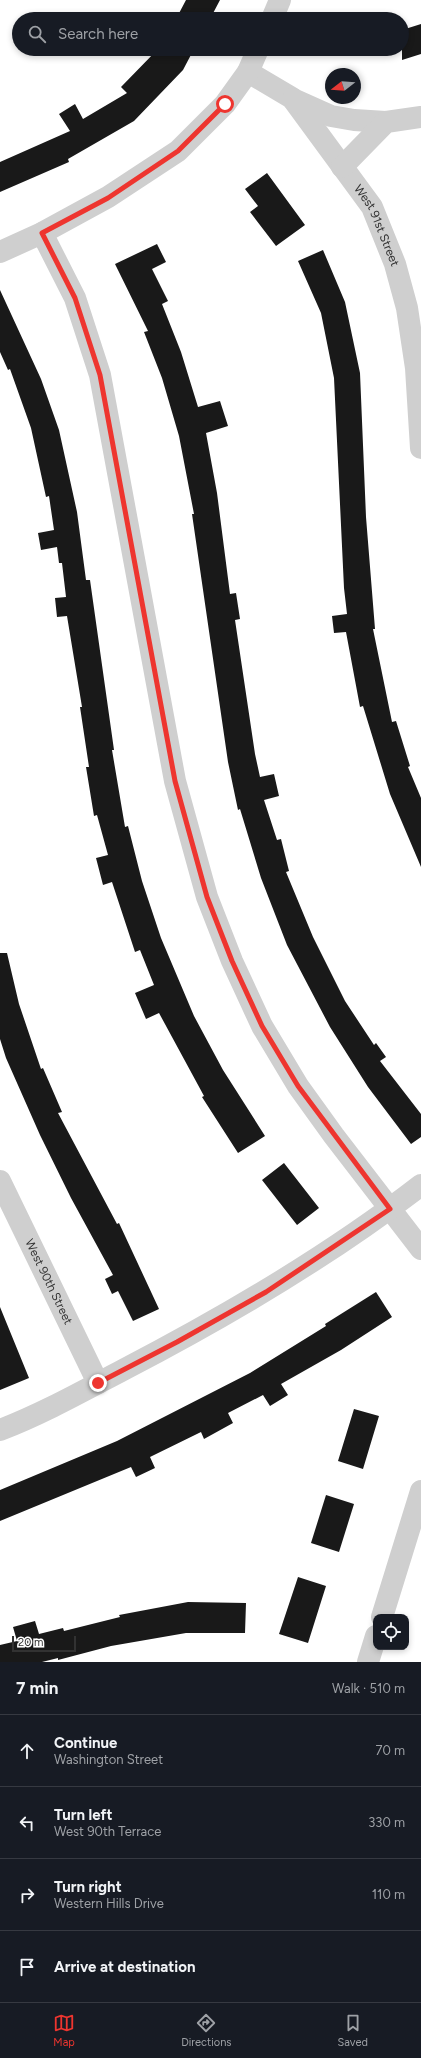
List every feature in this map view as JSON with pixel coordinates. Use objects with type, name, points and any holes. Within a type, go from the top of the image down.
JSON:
[{"type":"street","points":[[275,12],[280,0]]},
{"type":"street","points":[[0,252],[42,233],[108,198],[178,151],[225,104],[248,72],[255,56]]},
{"type":"street","name":"West 91st Street","points":[[248,72],[292,98],[372,207],[395,264],[407,308],[416,368],[421,448]]},
{"type":"street","points":[[292,98],[331,116],[354,120],[386,122],[421,116]]},
{"type":"street","points":[[342,167],[386,122]]},
{"type":"street","points":[[42,233],[75,298],[100,375],[175,781],[207,897],[232,961],[262,1026],[298,1086],[390,1209],[407,1228],[421,1249]]},
{"type":"street","name":"West 90th Street","points":[[0,1181],[98,1383]]},
{"type":"street","points":[[0,1430],[98,1383],[177,1342],[266,1292],[390,1209],[421,1185]]},
{"type":"street","points":[[383,1614],[421,1491]]},
{"type":"street","points":[[368,1662],[373,1646]]},
{"type":"building","points":[[186,0],[220,0],[214,12],[180,12]]},
{"type":"building","points":[[421,24],[421,54],[402,60],[402,56],[409,56],[409,28]]},
{"type":"building","points":[[151,56],[190,56],[183,70],[134,121],[68,159],[69,162],[0,192],[0,162],[70,131],[59,114],[75,104],[83,119],[127,93],[121,87]]},
{"type":"building","points":[[267,173],[305,225],[276,246],[250,212],[258,206],[245,189]]},
{"type":"building","points":[[157,244],[166,262],[152,269],[168,301],[162,304],[181,352],[198,407],[220,401],[228,426],[206,433],[217,493],[230,594],[236,593],[240,619],[235,620],[255,754],[260,777],[274,774],[279,796],[264,800],[277,840],[281,839],[289,871],[286,872],[313,937],[345,1001],[374,1045],[376,1043],[386,1057],[380,1061],[421,1114],[421,1137],[411,1144],[368,1087],[330,1027],[287,945],[261,878],[240,809],[238,810],[228,762],[192,514],[194,514],[179,436],[162,378],[144,332],[148,331],[115,264]]},
{"type":"building","points":[[323,250],[345,302],[360,373],[366,517],[375,629],[373,629],[392,722],[396,721],[410,766],[408,767],[421,798],[421,867],[390,794],[363,706],[360,707],[346,632],[334,633],[332,616],[347,614],[344,588],[334,378],[321,313],[298,261]]},
{"type":"building","points":[[0,290],[41,379],[59,430],[77,512],[86,580],[90,580],[114,750],[112,750],[125,827],[128,826],[142,881],[161,938],[194,1016],[223,1070],[265,1136],[238,1153],[202,1097],[204,1096],[159,1013],[146,1019],[135,993],[154,985],[140,950],[135,952],[112,882],[103,885],[96,858],[108,855],[97,815],[94,816],[86,767],[89,767],[80,707],[82,707],[67,616],[57,617],[55,598],[66,597],[62,563],[59,563],[57,547],[41,550],[38,533],[54,530],[49,496],[46,497],[31,428],[10,369],[8,370],[0,352]]},
{"type":"building","points":[[0,953],[7,953],[19,1004],[41,1069],[43,1068],[62,1112],[58,1113],[117,1224],[119,1223],[159,1309],[133,1321],[118,1291],[112,1294],[105,1279],[113,1275],[71,1198],[40,1135],[6,1058],[0,1039]]},
{"type":"building","points":[[284,1163],[319,1208],[297,1225],[262,1180]]},
{"type":"building","points":[[376,1292],[392,1317],[341,1350],[281,1384],[288,1395],[270,1406],[263,1395],[228,1413],[233,1423],[204,1439],[201,1432],[150,1457],[155,1468],[136,1477],[131,1467],[0,1521],[0,1490],[117,1441],[250,1373],[326,1326],[325,1324]]},
{"type":"building","points":[[0,1307],[29,1378],[0,1390]]},
{"type":"building","points":[[354,1409],[379,1416],[363,1469],[338,1461]]},
{"type":"building","points":[[326,1495],[354,1504],[339,1552],[311,1543]]},
{"type":"building","points":[[298,1577],[326,1586],[308,1643],[279,1634]]},
{"type":"building","points":[[188,1602],[246,1603],[245,1633],[186,1633],[111,1646],[58,1660],[58,1658],[42,1662],[0,1662],[0,1645],[17,1641],[13,1627],[35,1621],[39,1634],[63,1628],[64,1631],[120,1617],[119,1615]]},
{"type":"route","points":[[98,1383],[177,1342],[266,1292],[390,1209],[298,1086],[262,1026],[232,961],[207,897],[175,781],[100,375],[75,298],[42,233],[108,198],[178,151],[225,104]]}]
